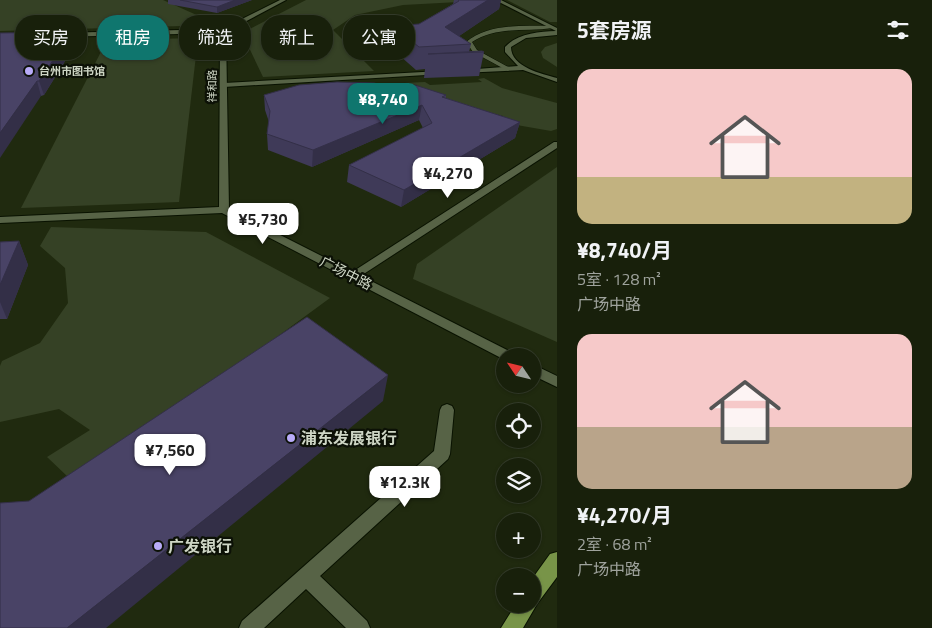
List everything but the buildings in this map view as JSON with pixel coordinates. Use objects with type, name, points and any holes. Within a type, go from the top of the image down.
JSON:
[{"type":"main road","points":[[541,583],[557,561]]},
{"type":"main road","points":[[511,628],[522,613]]},
{"type":"street","points":[[251,17],[284,0]]},
{"type":"street","points":[[497,0],[557,31]]},
{"type":"street","points":[[557,31],[526,36],[512,43],[508,52],[510,57],[524,68],[557,80]]},
{"type":"street","points":[[87,35],[179,33]]},
{"type":"street","name":"祥和路","points":[[224,60],[224,210]]},
{"type":"street","points":[[459,72],[524,68]]},
{"type":"street","points":[[224,84],[449,72]]},
{"type":"street","points":[[352,276],[557,144]]},
{"type":"street","name":"广场中路","points":[[0,220],[224,210],[496,350]]},
{"type":"street","points":[[541,374],[557,382]]},
{"type":"street","points":[[249,628],[442,454],[447,410]]},
{"type":"street","points":[[306,576],[360,628]]},
{"type":"lane","points":[[508,69],[475,51],[469,42],[480,34],[506,28],[551,27]]},
{"type":"green space","points":[[0,0],[163,0],[197,15],[179,15],[179,26],[169,26],[169,15],[97,15],[97,28],[87,29],[87,15],[15,15],[15,31],[0,31]]},
{"type":"green space","points":[[306,0],[477,1],[403,5],[355,15],[343,15],[343,23],[333,30],[333,15],[277,15]]},
{"type":"green space","points":[[507,0],[557,0],[557,22],[550,22]]},
{"type":"green space","points":[[261,23],[261,60],[333,60],[333,30],[343,40],[343,60],[363,60],[374,71],[263,77],[251,52],[251,28]]},
{"type":"green space","points":[[179,38],[179,60],[195,60],[179,202],[21,208],[97,60],[169,60],[169,39]]},
{"type":"green space","points":[[557,43],[557,67],[543,58],[541,52],[545,47]]},
{"type":"green space","points":[[484,78],[502,88],[557,103],[557,129],[551,131],[493,121],[503,116],[362,85],[425,82],[430,85],[482,82],[478,79]]},
{"type":"green space","points":[[557,167],[557,342],[413,279],[417,264]]},
{"type":"green space","points":[[51,227],[206,232],[330,298],[108,461],[67,476],[47,457],[90,430],[59,409],[0,422],[0,366],[2,361],[40,343],[68,303],[65,268],[40,246]]},
{"type":"place","name":"台州市图书馆","points":[[29,71]]},
{"type":"place","name":"浦东发展银行","points":[[291,438]]},
{"type":"place","name":"广发银行","points":[[158,546]]}]
